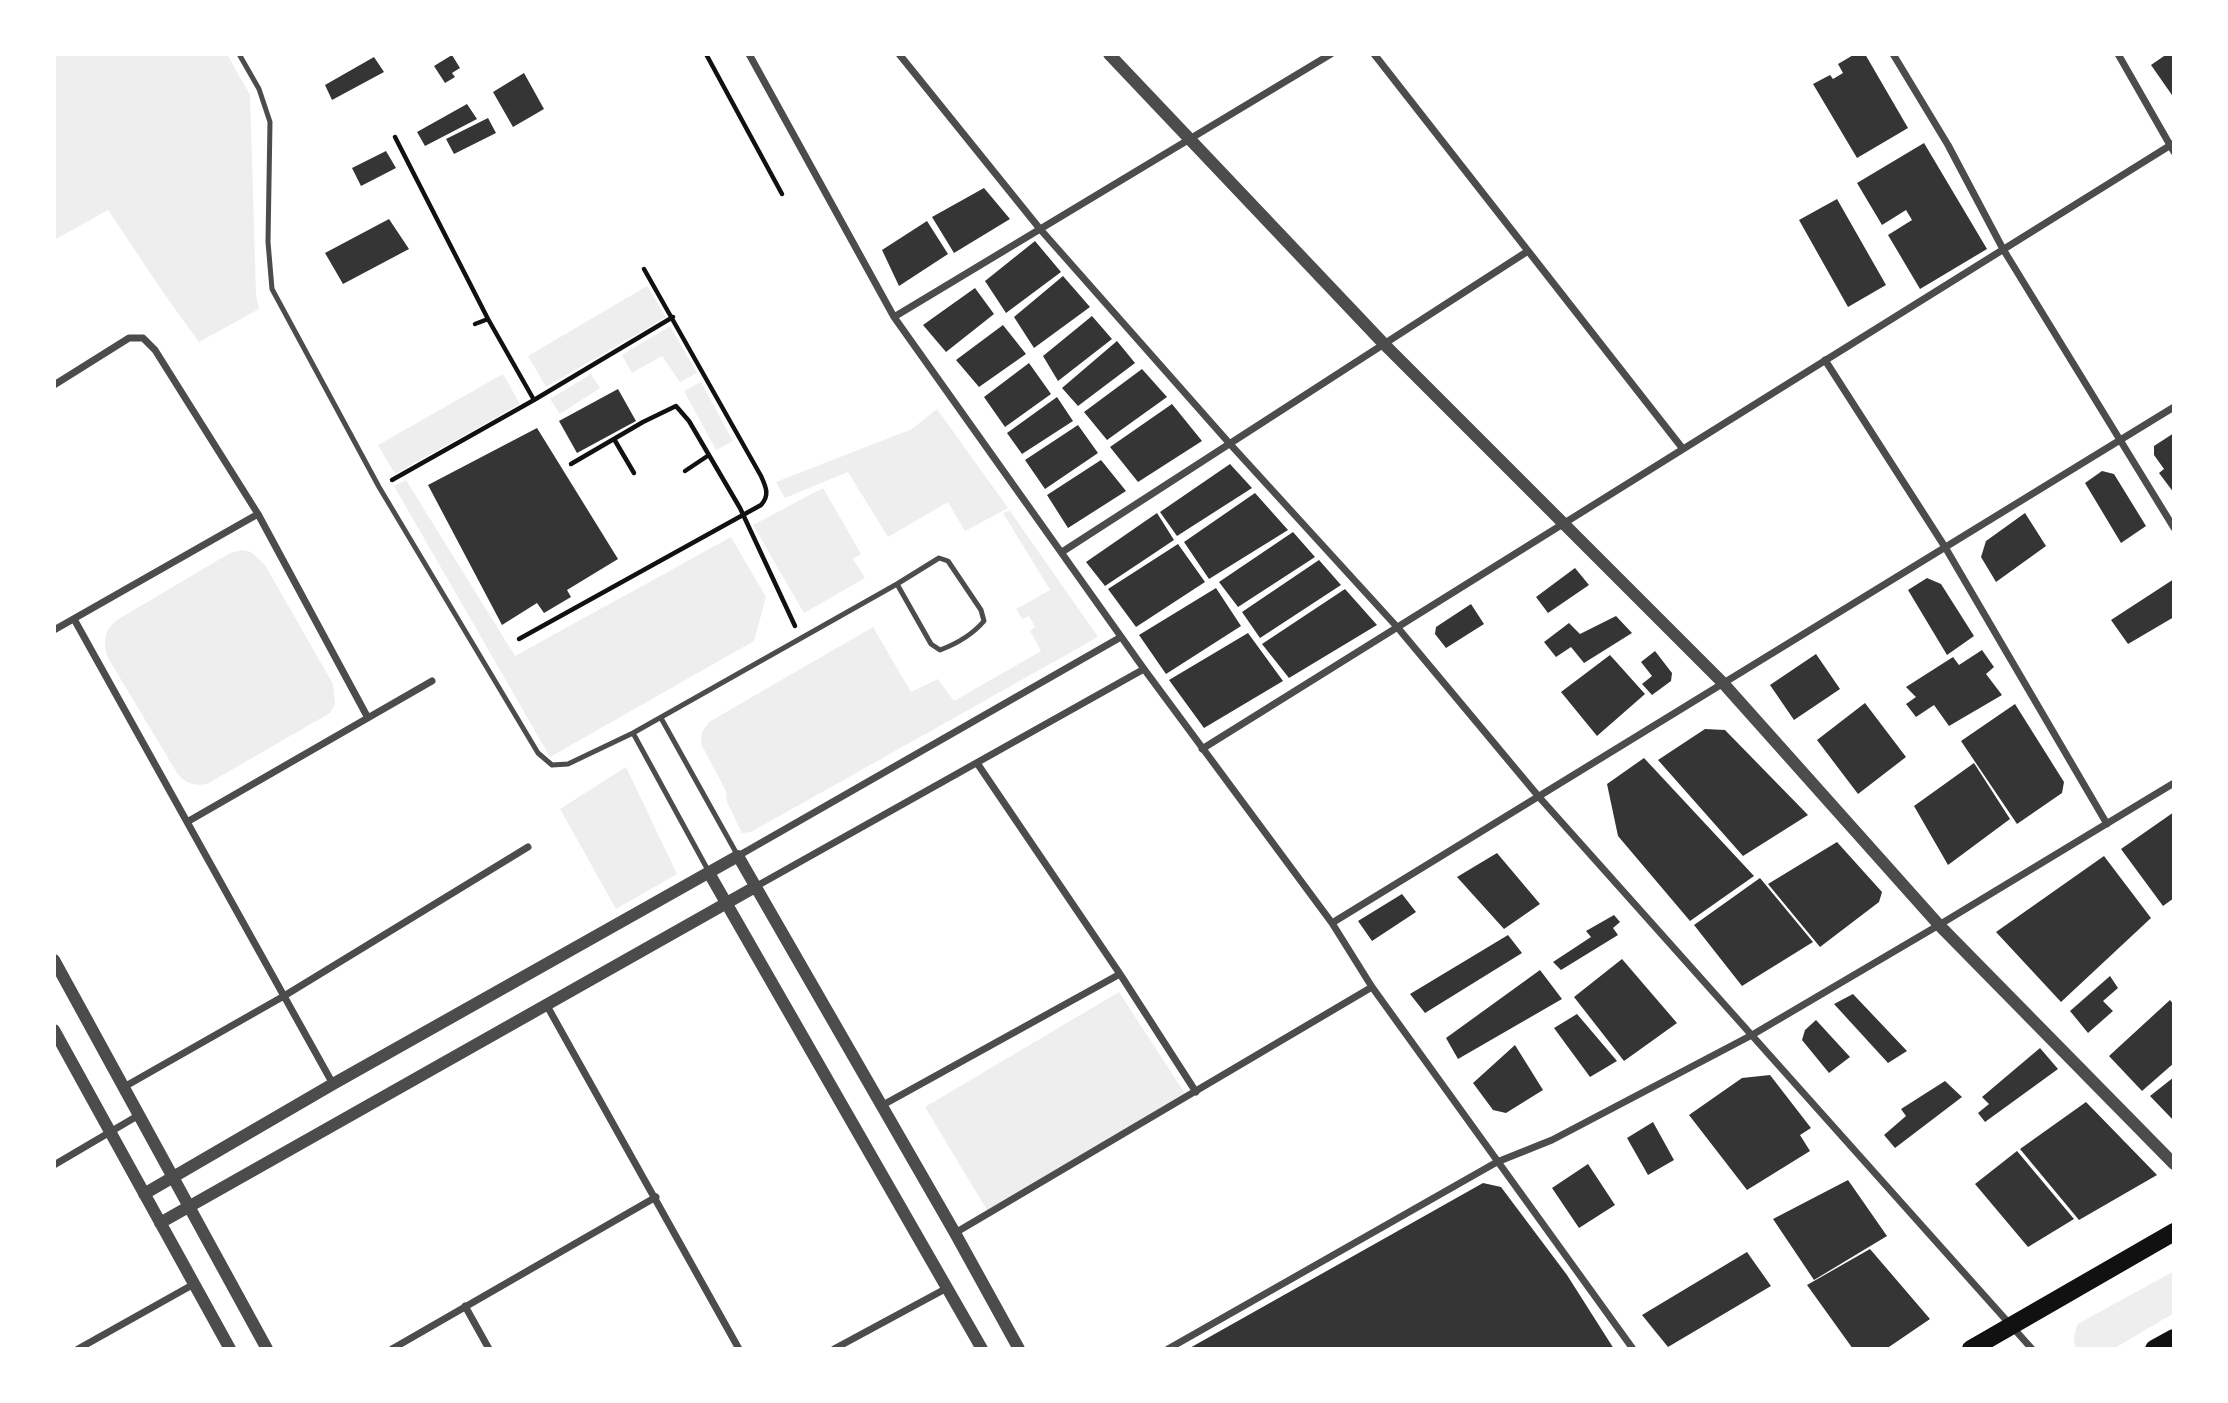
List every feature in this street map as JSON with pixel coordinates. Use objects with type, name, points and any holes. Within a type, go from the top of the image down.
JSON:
[{"type":"highway","points":[[1971,1349],[2174,1232]]},
{"type":"highway","points":[[2154,1349],[2174,1338]]},
{"type":"street","points":[[899,54],[1040,229],[1230,444],[1398,628],[1539,797],[2032,1349]]},
{"type":"street","points":[[1109,54],[1384,344],[1723,683],[1940,925],[2174,1164]]},
{"type":"street","points":[[894,317],[1331,54]]},
{"type":"street","points":[[1374,54],[1683,449]]},
{"type":"street","points":[[1893,54],[1948,145],[2003,249],[2174,528]]},
{"type":"street","points":[[1202,749],[2003,249],[2172,147],[2118,54]]},
{"type":"street","points":[[750,55],[894,317],[1144,669],[1332,923],[1372,987],[1633,1349]]},
{"type":"street","points":[[1062,552],[1528,251]]},
{"type":"street","points":[[54,385],[129,338],[143,338],[155,349],[258,514],[368,718]]},
{"type":"street","points":[[1825,360],[1945,547],[2107,824]]},
{"type":"street","points":[[1332,923],[2174,407]]},
{"type":"street","points":[[54,630],[258,514]]},
{"type":"street","points":[[74,619],[333,1084]]},
{"type":"street","points":[[144,1194],[1121,637]]},
{"type":"street","points":[[160,1223],[1144,669]]},
{"type":"street","points":[[187,822],[432,681]]},
{"type":"street","points":[[977,763],[1120,974],[1196,1092]]},
{"type":"street","points":[[1168,1349],[1497,1161],[1552,1140],[1752,1035],[2174,783]]},
{"type":"street","points":[[124,1087],[284,996],[528,847]]},
{"type":"street","points":[[738,856],[1019,1349]]},
{"type":"street","points":[[709,873],[982,1349]]},
{"type":"street","points":[[54,960],[267,1349]]},
{"type":"street","points":[[881,1106],[1120,974]]},
{"type":"street","points":[[955,1233],[1372,987]]},
{"type":"street","points":[[546,1004],[739,1349]]},
{"type":"street","points":[[54,1030],[230,1349]]},
{"type":"street","points":[[54,1165],[139,1115]]},
{"type":"street","points":[[392,1349],[656,1197]]},
{"type":"street","points":[[78,1349],[194,1284]]},
{"type":"street","points":[[834,1349],[947,1288]]},
{"type":"street","points":[[465,1306],[489,1349]]},
{"type":"lane","points":[[239,54],[259,89],[270,122],[268,242],[272,289],[379,487],[538,753],[552,765],[568,764],[633,733],[800,640],[939,558],[948,561],[981,610],[984,621],[978,629],[940,650],[931,644],[897,584]]},
{"type":"lane","points":[[661,718],[738,856]]},
{"type":"lane","points":[[633,733],[709,873]]},
{"type":"path","points":[[706,54],[782,194]]},
{"type":"path","points":[[395,137],[488,319],[534,400]]},
{"type":"path","points":[[519,639],[761,505],[766,499],[767,491],[761,476],[644,269]]},
{"type":"path","points":[[379,487],[534,400],[673,317]]},
{"type":"path","points":[[475,324],[488,319]]},
{"type":"path","points":[[571,464],[676,406],[689,421],[743,514],[800,640]]},
{"type":"path","points":[[614,439],[634,473]]},
{"type":"path","points":[[685,471],[709,455]]},
{"type":"shaded area","points":[[54,54],[227,54],[250,95],[256,294],[259,309],[199,342],[108,210],[54,240]]},
{"type":"shaded area","points":[[647,286],[666,317],[546,387],[528,356]]},
{"type":"shaded area","points":[[670,326],[697,373],[680,382],[662,356],[632,373],[622,355]]},
{"type":"shaded area","points":[[503,374],[520,404],[395,474],[378,445]]},
{"type":"shaded area","points":[[591,374],[600,388],[560,414],[550,399]]},
{"type":"shaded area","points":[[701,382],[733,441],[716,450],[684,391]]},
{"type":"shaded area","points":[[937,409],[1008,508],[965,531],[948,502],[888,537],[848,472],[785,498],[776,482],[912,429]]},
{"type":"shaded area","points":[[406,480],[515,656],[731,537],[766,597],[754,641],[550,757],[394,486]]},
{"type":"shaded area","points":[[823,488],[861,554],[853,559],[865,578],[804,613],[753,525]]},
{"type":"shaded area","points":[[1010,511],[1098,637],[751,832],[742,833],[727,802],[726,791],[701,744],[702,732],[709,722],[873,627],[911,692],[938,679],[954,701],[1041,651],[1030,631],[1035,627],[1029,616],[1022,619],[1016,609],[1050,590],[1003,513]]},
{"type":"shaded area","points":[[242,550],[251,552],[265,565],[333,684],[335,704],[330,713],[207,784],[194,784],[187,782],[177,773],[108,658],[105,637],[117,620],[230,553]]},
{"type":"shaded area","points":[[626,767],[677,874],[616,909],[560,809]]},
{"type":"shaded area","points":[[1119,992],[1186,1095],[987,1210],[925,1107]]},
{"type":"shaded area","points":[[2174,1271],[2174,1313],[2113,1349],[2077,1349],[2074,1336],[2078,1324]]},
{"type":"building","points":[[1855,54],[1865,54],[1908,128],[1857,158],[1813,84],[1830,75],[1833,79],[1843,73],[1838,64]]},
{"type":"building","points":[[2167,54],[2174,54],[2174,98],[2151,65]]},
{"type":"building","points":[[452,55],[460,68],[452,73],[455,77],[445,83],[434,66]]},
{"type":"building","points":[[374,57],[384,72],[332,100],[325,85]]},
{"type":"building","points":[[524,73],[544,109],[513,127],[493,92]]},
{"type":"building","points":[[467,104],[477,119],[425,146],[417,132]]},
{"type":"building","points":[[488,118],[496,133],[454,154],[446,139]]},
{"type":"building","points":[[1924,143],[1987,249],[1920,289],[1888,235],[1912,220],[1906,210],[1882,225],[1857,183]]},
{"type":"building","points":[[386,151],[396,168],[361,186],[352,168]]},
{"type":"building","points":[[984,188],[1010,219],[954,253],[932,217]]},
{"type":"building","points":[[1837,199],[1886,285],[1848,307],[1799,220]]},
{"type":"building","points":[[389,219],[409,249],[343,284],[325,253]]},
{"type":"building","points":[[927,221],[948,254],[899,286],[882,250]]},
{"type":"building","points":[[1035,241],[1061,272],[1006,313],[985,281]]},
{"type":"building","points":[[1063,276],[1090,307],[1034,348],[1014,317]]},
{"type":"building","points":[[975,288],[994,314],[946,352],[923,325]]},
{"type":"building","points":[[1092,316],[1112,339],[1058,381],[1043,356]]},
{"type":"building","points":[[1003,325],[1026,354],[979,387],[956,360]]},
{"type":"building","points":[[1117,341],[1135,363],[1078,406],[1062,388]]},
{"type":"building","points":[[1029,363],[1051,394],[1005,427],[984,397]]},
{"type":"building","points":[[1142,369],[1167,397],[1107,440],[1084,412]]},
{"type":"building","points":[[618,389],[636,421],[577,453],[559,421]]},
{"type":"building","points":[[1057,397],[1073,421],[1022,454],[1007,433]]},
{"type":"building","points":[[1172,404],[1202,441],[1138,482],[1110,447]]},
{"type":"building","points":[[1078,425],[1098,453],[1045,489],[1025,460]]},
{"type":"building","points":[[537,428],[618,559],[567,590],[571,597],[544,613],[537,603],[502,625],[428,485]]},
{"type":"building","points":[[2174,433],[2174,493],[2159,473],[2164,469],[2154,455],[2154,446]]},
{"type":"building","points":[[1101,460],[1126,491],[1068,528],[1047,495]]},
{"type":"building","points":[[1230,464],[1252,488],[1177,536],[1160,512]]},
{"type":"building","points":[[2102,471],[2114,474],[2146,526],[2121,543],[2085,483]]},
{"type":"building","points":[[1255,493],[1288,530],[1209,579],[1184,542]]},
{"type":"building","points":[[1157,513],[1174,540],[1105,586],[1086,562]]},
{"type":"building","points":[[2025,513],[2046,546],[1996,582],[1981,557],[1986,541]]},
{"type":"building","points":[[1293,532],[1315,557],[1238,607],[1219,582]]},
{"type":"building","points":[[1178,544],[1205,582],[1136,627],[1108,589]]},
{"type":"building","points":[[1319,560],[1341,585],[1260,638],[1242,612]]},
{"type":"building","points":[[1575,568],[1589,585],[1548,613],[1536,597]]},
{"type":"building","points":[[1927,578],[1941,584],[1974,636],[1947,655],[1908,590]]},
{"type":"building","points":[[2174,579],[2174,617],[2128,644],[2111,620]]},
{"type":"building","points":[[1216,588],[1241,626],[1166,674],[1139,635]]},
{"type":"building","points":[[1345,589],[1377,625],[1289,678],[1262,644]]},
{"type":"building","points":[[1471,604],[1484,624],[1446,648],[1435,634],[1436,627]]},
{"type":"building","points":[[1616,616],[1632,633],[1584,663],[1571,647],[1556,657],[1544,642],[1569,623],[1580,634]]},
{"type":"building","points":[[1248,633],[1283,681],[1204,728],[1169,680]]},
{"type":"building","points":[[1982,650],[1994,667],[1986,674],[2002,695],[1949,726],[1934,705],[1916,717],[1906,704],[1916,697],[1906,687],[1953,657],[1959,665]]},
{"type":"building","points":[[1655,651],[1672,673],[1671,681],[1652,695],[1642,684],[1652,676],[1641,662]]},
{"type":"building","points":[[1816,654],[1840,689],[1794,720],[1770,685]]},
{"type":"building","points":[[1610,655],[1645,694],[1597,736],[1561,692]]},
{"type":"building","points":[[1865,703],[1906,757],[1858,794],[1817,740]]},
{"type":"building","points":[[2015,704],[2064,782],[2062,793],[2017,824],[1961,741]]},
{"type":"building","points":[[1705,729],[1725,730],[1808,815],[1743,856],[1658,760]]},
{"type":"building","points":[[1644,758],[1754,876],[1690,921],[1618,836],[1607,784]]},
{"type":"building","points":[[1974,763],[2010,819],[1948,865],[1914,806]]},
{"type":"building","points":[[2174,812],[2174,898],[2163,906],[2121,849]]},
{"type":"building","points":[[1837,842],[1882,892],[1879,902],[1820,947],[1768,884]]},
{"type":"building","points":[[1497,853],[1540,904],[1504,929],[1457,877]]},
{"type":"building","points":[[2104,856],[2151,918],[2061,1002],[1996,932]]},
{"type":"building","points":[[1760,878],[1813,942],[1742,986],[1694,925]]},
{"type":"building","points":[[1402,894],[1416,912],[1372,941],[1358,921]]},
{"type":"building","points":[[1614,915],[1620,922],[1613,928],[1618,935],[1561,970],[1553,962],[1591,937],[1586,931]]},
{"type":"building","points":[[1508,935],[1522,953],[1425,1013],[1410,994]]},
{"type":"building","points":[[1622,959],[1677,1023],[1624,1061],[1574,997]]},
{"type":"building","points":[[1540,970],[1562,999],[1458,1059],[1446,1038]]},
{"type":"building","points":[[2110,976],[2118,988],[2103,1001],[2113,1011],[2088,1033],[2070,1011]]},
{"type":"building","points":[[1853,994],[1907,1051],[1888,1063],[1834,1004]]},
{"type":"building","points":[[2170,1000],[2174,1005],[2174,1063],[2142,1091],[2109,1056]]},
{"type":"building","points":[[1577,1014],[1617,1061],[1590,1077],[1554,1028]]},
{"type":"building","points":[[1816,1020],[1850,1057],[1829,1073],[1802,1040],[1805,1030]]},
{"type":"building","points":[[1515,1045],[1543,1090],[1506,1113],[1493,1110],[1473,1083]]},
{"type":"building","points":[[2040,1048],[2058,1069],[1985,1122],[1978,1113],[1989,1104],[1982,1097]]},
{"type":"building","points":[[1770,1075],[1811,1128],[1800,1135],[1810,1151],[1747,1190],[1689,1115],[1742,1078]]},
{"type":"building","points":[[2174,1077],[2174,1121],[2150,1096]]},
{"type":"building","points":[[1945,1081],[1962,1097],[1895,1148],[1884,1135],[1906,1116],[1901,1109]]},
{"type":"building","points":[[2086,1102],[2157,1175],[2079,1220],[2020,1149]]},
{"type":"building","points":[[1653,1122],[1674,1160],[1648,1175],[1627,1138]]},
{"type":"building","points":[[2017,1151],[2074,1219],[2028,1247],[1975,1184]]},
{"type":"building","points":[[1588,1164],[1615,1205],[1579,1228],[1552,1188]]},
{"type":"building","points":[[1848,1180],[1887,1236],[1814,1280],[1773,1219]]},
{"type":"building","points":[[1483,1183],[1501,1187],[1567,1275],[1614,1349],[1188,1349]]},
{"type":"building","points":[[1870,1249],[1930,1319],[1886,1349],[1853,1349],[1807,1285]]},
{"type":"building","points":[[1747,1252],[1771,1286],[1668,1347],[1642,1315]]}]
